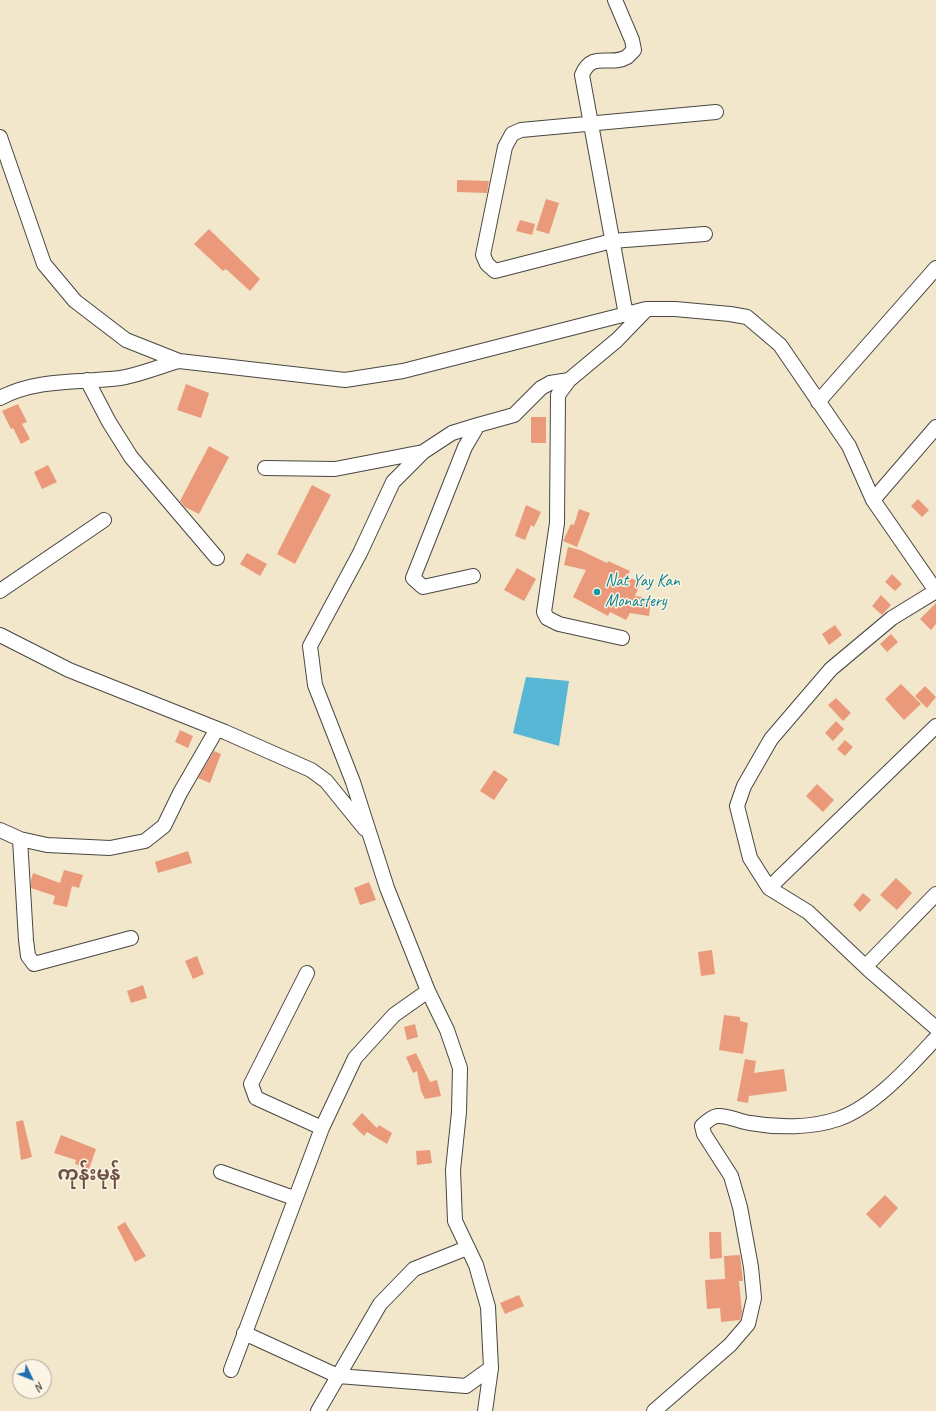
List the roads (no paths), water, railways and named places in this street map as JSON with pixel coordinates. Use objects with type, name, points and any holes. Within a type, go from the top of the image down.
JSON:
[{"type":"street","points":[[615,0],[632,40],[634,50],[626,58],[591,62],[585,68],[582,75],[626,315]]},
{"type":"street","points":[[706,234],[612,241],[496,271],[487,264],[483,255],[505,147],[512,134],[521,130],[716,112]]},
{"type":"street","points":[[1,145],[44,264],[75,301],[126,340],[179,361],[345,380],[403,371],[646,309],[683,310],[747,317],[780,345],[849,446],[873,500],[936,591],[892,618],[831,669],[771,739],[748,780],[737,806],[750,858],[769,888],[808,912],[936,1028]]},
{"type":"street","points":[[818,402],[936,268]]},
{"type":"street","points":[[622,638],[559,624],[546,618],[544,612],[557,524],[558,395],[569,380],[617,340],[646,309]]},
{"type":"street","points":[[0,398],[7,394],[49,383],[121,378],[179,361]]},
{"type":"street","points":[[87,380],[109,422],[131,457],[217,558]]},
{"type":"street","points":[[485,1411],[492,1368],[488,1307],[476,1265],[455,1221],[454,1213],[453,1170],[459,1112],[460,1068],[448,1030],[428,991],[387,888],[353,782],[315,685],[310,646],[360,553],[393,482],[423,452],[452,433],[514,415],[541,388],[550,383],[569,380]]},
{"type":"street","points":[[473,576],[423,587],[413,578],[465,447],[478,425]]},
{"type":"street","points":[[873,500],[936,427]]},
{"type":"street","points":[[265,468],[335,469],[423,452]]},
{"type":"street","points":[[0,591],[104,520]]},
{"type":"street","points":[[0,635],[69,670],[217,729],[311,770],[326,781],[369,833]]},
{"type":"street","points":[[769,888],[936,726]]},
{"type":"street","points":[[0,830],[20,839],[47,845],[110,848],[146,841],[164,826],[180,793],[217,729]]},
{"type":"street","points":[[20,839],[26,940],[28,956],[34,964],[131,938]]},
{"type":"street","points":[[866,966],[936,894]]},
{"type":"street","points":[[307,973],[251,1084],[256,1098],[322,1128]]},
{"type":"street","points":[[231,1370],[294,1198],[322,1128],[355,1058],[394,1016],[428,991]]},
{"type":"street","points":[[654,1411],[730,1345],[748,1324],[754,1298],[750,1259],[740,1207],[731,1176],[704,1134],[702,1126],[713,1117],[719,1116],[750,1124],[781,1127],[840,1119],[867,1103],[903,1074],[936,1038]]},
{"type":"street","points":[[221,1172],[294,1198]]},
{"type":"street","points":[[318,1411],[380,1304],[393,1289],[414,1269],[467,1248]]},
{"type":"street","points":[[244,1333],[338,1376],[466,1386],[492,1368]]},
{"type":"water","points":[[526,677],[569,681],[559,746],[513,733]]},
{"type":"place","name":"Nat Yay Kan Monastery","points":[[597,592]]},
{"type":"district","name":"ကုန်းမုန်","points":[[89,1175]]}]
